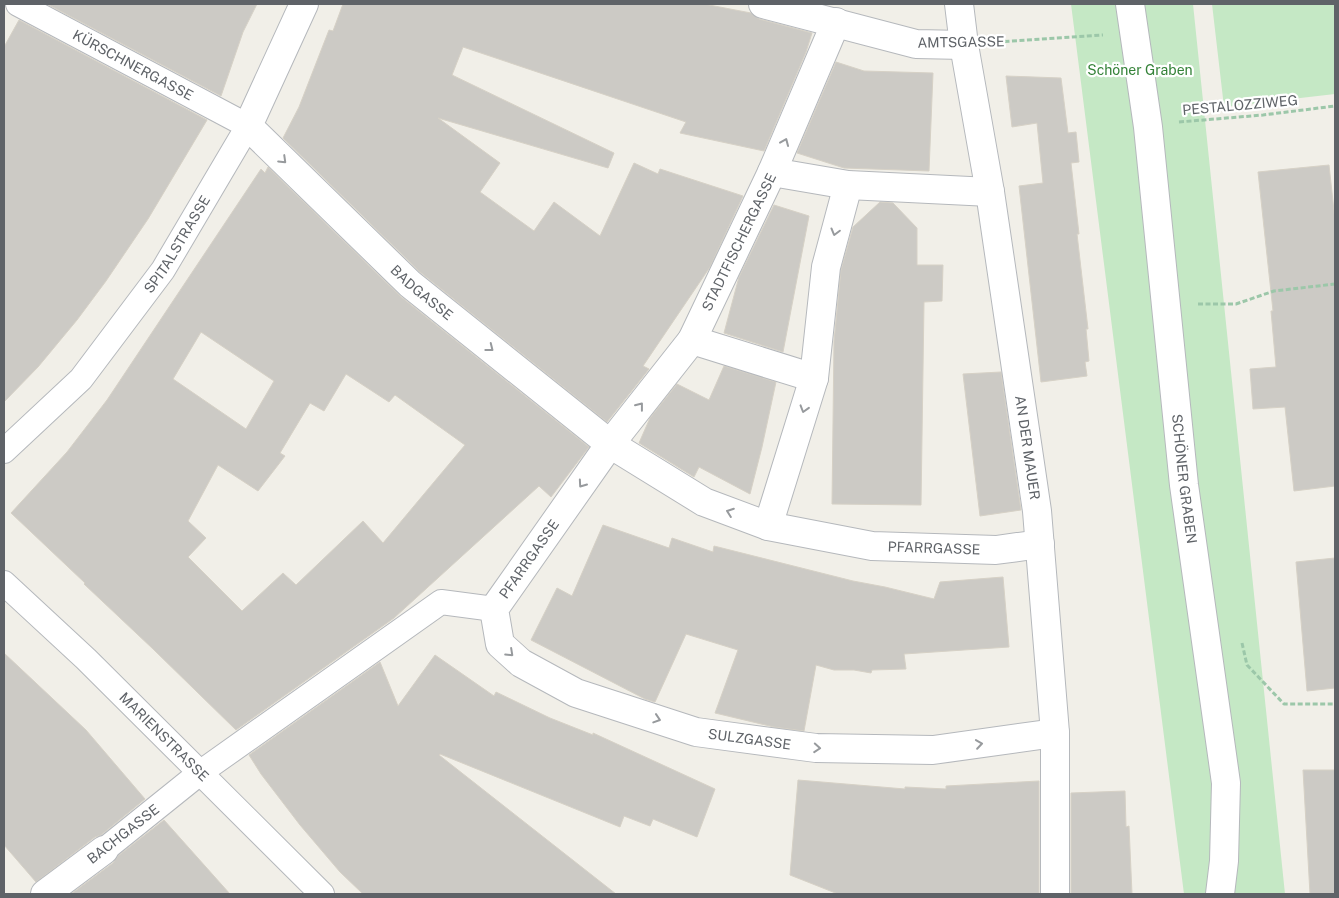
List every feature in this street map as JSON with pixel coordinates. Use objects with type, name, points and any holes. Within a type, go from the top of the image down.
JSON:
[{"type":"street","name":"KÜRSCHNERGASSE","points":[[18,4],[248,126]]},
{"type":"street","name":"SPITALSTRASSE","points":[[4,451],[81,379],[163,270],[248,126],[304,4]]},
{"type":"street","name":"AMTSGASSE","points":[[763,4],[916,44],[964,45]]},
{"type":"street","name":"AN DER MAUER","points":[[959,4],[964,45],[990,192],[1037,511],[1054,733],[1056,894]]},
{"type":"street","name":"SCHÖNER GRABEN","points":[[1130,4],[1148,127],[1184,485],[1226,783],[1224,861],[1220,894]]},
{"type":"street","name":"STADTFISCHERGASSE","points":[[610,444],[692,340],[772,172],[829,20]]},
{"type":"street","name":"BADGASSE","points":[[248,126],[410,284],[610,444]]},
{"type":"street","points":[[772,172],[848,185],[990,192]]},
{"type":"street","points":[[768,526],[814,378],[826,267],[848,185]]},
{"type":"street","points":[[692,340],[814,378]]},
{"type":"street","name":"PFARRGASSE","points":[[201,772],[441,602],[494,609],[610,444],[704,502],[768,526],[872,546],[996,550],[1040,544]]},
{"type":"street","name":"MARIENSTRASSE","points":[[4,583],[86,658],[322,894]]},
{"type":"street","name":"SULZGASSE","points":[[494,609],[500,644],[521,663],[576,693],[696,732],[816,748],[933,750],[1054,733]]},
{"type":"street","name":"BACHGASSE","points":[[44,894],[104,850],[201,772]]},
{"type":"path","name":"AMTSGASSE","points":[[964,45],[1134,33]]},
{"type":"path","name":"PESTALOZZIWEG","points":[[1148,127],[1188,120],[1263,115],[1335,106]]},
{"type":"path","points":[[1166,304],[1236,304],[1274,291],[1335,284]]},
{"type":"path","points":[[1240,636],[1247,665],[1284,704],[1335,704]]},
{"type":"green space","name":"Schöner Graben","points":[[1071,4],[1193,4],[1285,894],[1184,894]]},
{"type":"green space","points":[[1212,4],[1335,4],[1335,94],[1224,107]]},
{"type":"building","points":[[47,4],[257,4],[243,32],[221,96]]},
{"type":"building","points":[[343,4],[704,4],[751,13],[759,19],[812,33],[806,52],[764,151],[680,133],[686,122],[463,47],[452,75],[614,153],[608,168],[438,118],[500,163],[480,192],[534,231],[554,202],[600,236],[634,163],[658,174],[660,169],[743,196],[710,267],[643,366],[649,369],[607,422],[420,272],[283,138],[299,107],[329,30],[333,31]]},
{"type":"building","points":[[19,20],[207,120],[148,219],[106,281],[38,367],[4,402],[4,47]]},
{"type":"building","points":[[836,62],[864,71],[933,73],[929,171],[844,168],[797,153]]},
{"type":"building","points":[[1006,76],[1061,78],[1068,133],[1076,132],[1079,162],[1071,163],[1088,329],[1086,329],[1089,361],[1085,362],[1087,376],[1041,382],[1019,186],[1043,183],[1037,123],[1012,127]]},
{"type":"building","points":[[1329,165],[1335,220],[1335,486],[1294,491],[1285,407],[1253,409],[1250,369],[1276,367],[1271,311],[1273,311],[1258,172]]},
{"type":"building","points":[[268,167],[400,296],[589,447],[551,497],[539,486],[394,618],[236,730],[11,513],[67,452],[107,400],[261,169],[265,173]],"holes":[[[201,332],[274,381],[246,429],[173,379]],[[346,374],[389,402],[395,395],[465,445],[383,543],[363,521],[296,585],[283,573],[242,611],[188,557],[206,538],[188,521],[218,465],[258,491],[285,456],[280,453],[310,403],[324,411]]]},
{"type":"building","points":[[880,202],[893,203],[917,228],[917,265],[943,265],[942,301],[924,302],[921,505],[832,504],[834,341],[841,270],[853,227]]},
{"type":"building","points":[[774,205],[809,216],[783,352],[724,333],[739,277]]},
{"type":"building","points":[[724,366],[776,382],[750,494],[699,467],[694,477],[639,443],[650,418],[677,384],[709,400]]},
{"type":"building","points":[[1001,372],[1021,510],[980,516],[963,374]]},
{"type":"building","points":[[603,525],[669,548],[672,538],[713,552],[714,546],[934,599],[940,582],[1003,577],[1009,647],[904,654],[906,669],[872,670],[871,673],[854,670],[834,670],[816,665],[804,731],[774,727],[715,713],[738,650],[686,634],[655,702],[645,699],[531,640],[557,588],[572,596]]},
{"type":"building","points":[[1335,558],[1335,688],[1307,691],[1296,562]]},
{"type":"building","points":[[4,653],[86,730],[145,799],[101,835],[95,837],[36,882],[4,845]]},
{"type":"building","points":[[435,655],[494,696],[496,692],[550,718],[593,735],[593,733],[715,789],[697,837],[653,819],[650,826],[624,816],[620,827],[440,754],[616,894],[363,894],[340,872],[300,825],[249,755],[380,662],[398,706]]},
{"type":"building","points":[[1303,770],[1335,770],[1335,894],[1310,894]]},
{"type":"building","points":[[798,780],[905,789],[905,787],[946,789],[946,786],[1039,781],[1039,894],[838,894],[790,875]]},
{"type":"building","points":[[1125,791],[1126,827],[1129,826],[1132,894],[1071,894],[1071,793]]},
{"type":"building","points":[[164,820],[230,894],[71,894],[113,863],[118,856]]}]
